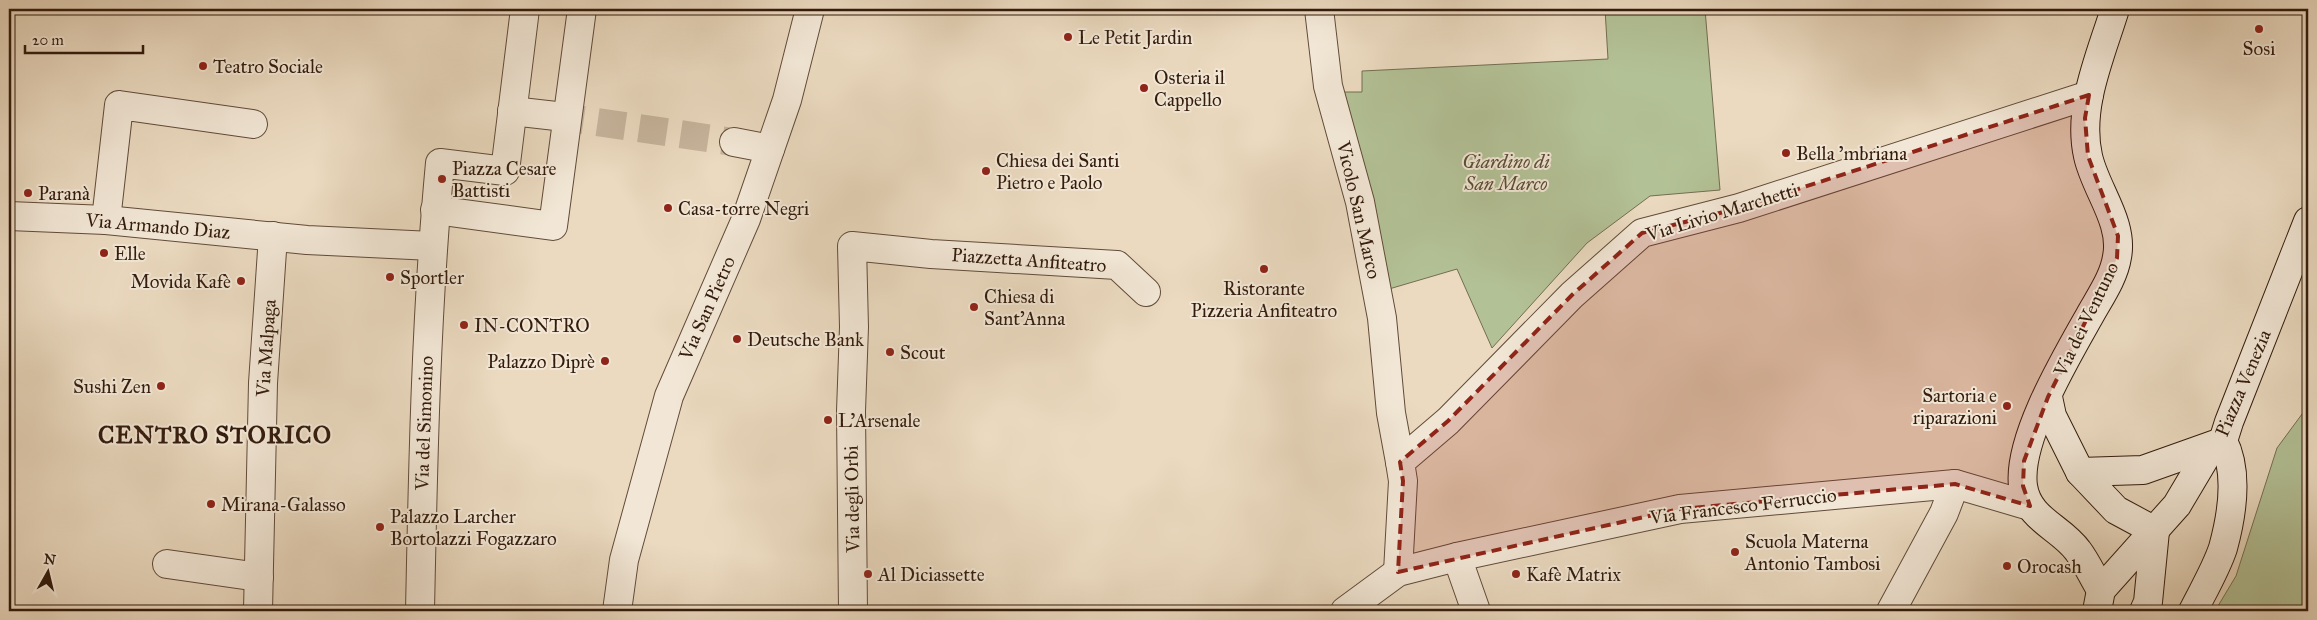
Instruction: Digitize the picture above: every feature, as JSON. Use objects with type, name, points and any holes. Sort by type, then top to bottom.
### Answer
[{"type":"street","points":[[431,255],[440,163],[505,172],[525,9]]},
{"type":"street","points":[[435,210],[553,226],[582,9]]},
{"type":"street","name":"Via San Pietro","points":[[617,611],[624,560],[669,396],[746,218],[787,100],[810,9]]},
{"type":"street","name":"Vicolo San Marco","points":[[1320,9],[1328,86],[1360,202],[1382,318],[1399,473],[1398,572]]},
{"type":"street","name":"Via dei Ventuno","points":[[2099,601],[2078,550],[2043,522],[2030,506],[2023,486],[2024,461],[2034,426],[2105,289],[2117,258],[2118,236],[2088,156],[2085,118],[2089,95],[2115,9]]},
{"type":"street","name":"Via Livio Marchetti","points":[[1399,473],[1572,295],[1642,233],[1739,208],[2089,95]]},
{"type":"street","points":[[106,220],[119,106],[253,124]]},
{"type":"street","points":[[512,111],[556,116]]},
{"type":"street","points":[[734,142],[770,149]]},
{"type":"street","name":"Via Armando Diaz","points":[[9,216],[106,220],[274,236],[431,255]]},
{"type":"street","name":"Piazza Venezia","points":[[2099,601],[2177,505],[2218,443],[2229,422],[2308,221]]},
{"type":"street","name":"Via Malpaga","points":[[258,611],[263,383],[274,236]]},
{"type":"street","name":"Piazzetta Anfiteatro","points":[[854,327],[852,246],[931,254],[1117,265],[1146,292]]},
{"type":"street","name":"Via del Simonino","points":[[420,611],[425,373],[431,255]]},
{"type":"street","name":"Via degli Orbi","points":[[853,611],[850,411],[854,327]]},
{"type":"street","name":"Via dei Ventuno","points":[[2048,397],[2052,416],[2080,472],[2116,510],[2155,531]]},
{"type":"street","points":[[2080,472],[2143,470],[2218,443],[2228,450],[2233,478],[2228,527],[2222,550],[2193,611]]},
{"type":"street","points":[[1891,611],[1944,513],[1955,484]]},
{"type":"street","name":"Via Francesco Ferruccio","points":[[1398,572],[1456,557],[1680,509],[1955,484],[2030,506]]},
{"type":"street","points":[[2144,611],[2148,602],[2155,531]]},
{"type":"street","points":[[1456,557],[1476,611]]},
{"type":"street","points":[[168,564],[259,577]]},
{"type":"street","points":[[1345,611],[1398,572]]},
{"type":"highlighted area","points":[[2089,95],[2085,118],[2088,156],[2118,236],[2117,258],[2048,397],[2024,461],[2023,486],[2030,506],[1955,484],[1680,509],[1398,572],[1403,481],[1400,462],[1448,421],[1572,295],[1642,233],[1739,208]]},
{"type":"green space","name":"Giardino di San Marco","points":[[1605,9],[1705,9],[1720,190],[1650,196],[1587,243],[1492,348],[1457,269],[1389,289],[1335,92],[1362,92],[1362,71],[1608,59]]},
{"type":"green space","points":[[2308,406],[2308,611],[2215,611],[2236,576],[2277,448]]},
{"type":"tunnel","points":[[556,116],[734,142]]},
{"type":"place","name":"Sosi","points":[[2259,29]]},
{"type":"place","name":"Le Petit Jardin","points":[[1068,37]]},
{"type":"place","name":"Teatro Sociale","points":[[203,66]]},
{"type":"place","name":"Osteria il Cappello","points":[[1144,88]]},
{"type":"place","name":"Bella 'mbriana","points":[[1786,153]]},
{"type":"place","name":"Chiesa dei Santi Pietro e Paolo","points":[[986,171]]},
{"type":"place","name":"Piazza Cesare Battisti","points":[[442,179]]},
{"type":"place","name":"Paranà","points":[[28,193]]},
{"type":"place","name":"Casa-torre Negri","points":[[668,208]]},
{"type":"place","name":"Elle","points":[[104,253]]},
{"type":"place","name":"Ristorante Pizzeria Anfiteatro","points":[[1264,269]]},
{"type":"place","name":"Sportler","points":[[390,277]]},
{"type":"place","name":"Movida Kafè","points":[[241,281]]},
{"type":"place","name":"Chiesa di Sant'Anna","points":[[974,307]]},
{"type":"place","name":"IN-CONTRO","points":[[464,325]]},
{"type":"place","name":"Deutsche Bank","points":[[737,339]]},
{"type":"place","name":"Scout","points":[[890,352]]},
{"type":"place","name":"Palazzo Diprè","points":[[605,361]]},
{"type":"place","name":"Sushi Zen","points":[[161,386]]},
{"type":"place","name":"Sartoria e riparazioni","points":[[2007,406]]},
{"type":"place","name":"L'Arsenale","points":[[828,420]]},
{"type":"place","name":"Mirana-Galasso","points":[[211,504]]},
{"type":"place","name":"Palazzo Larcher Bortolazzi Fogazzaro","points":[[380,527]]},
{"type":"place","name":"Scuola Materna Antonio Tambosi","points":[[1735,552]]},
{"type":"place","name":"Orocash","points":[[2007,566]]},
{"type":"place","name":"Al Diciassette","points":[[868,574]]},
{"type":"place","name":"Kafè Matrix","points":[[1516,574]]},
{"type":"district","name":"CENTRO STORICO","points":[[215,435]]}]
